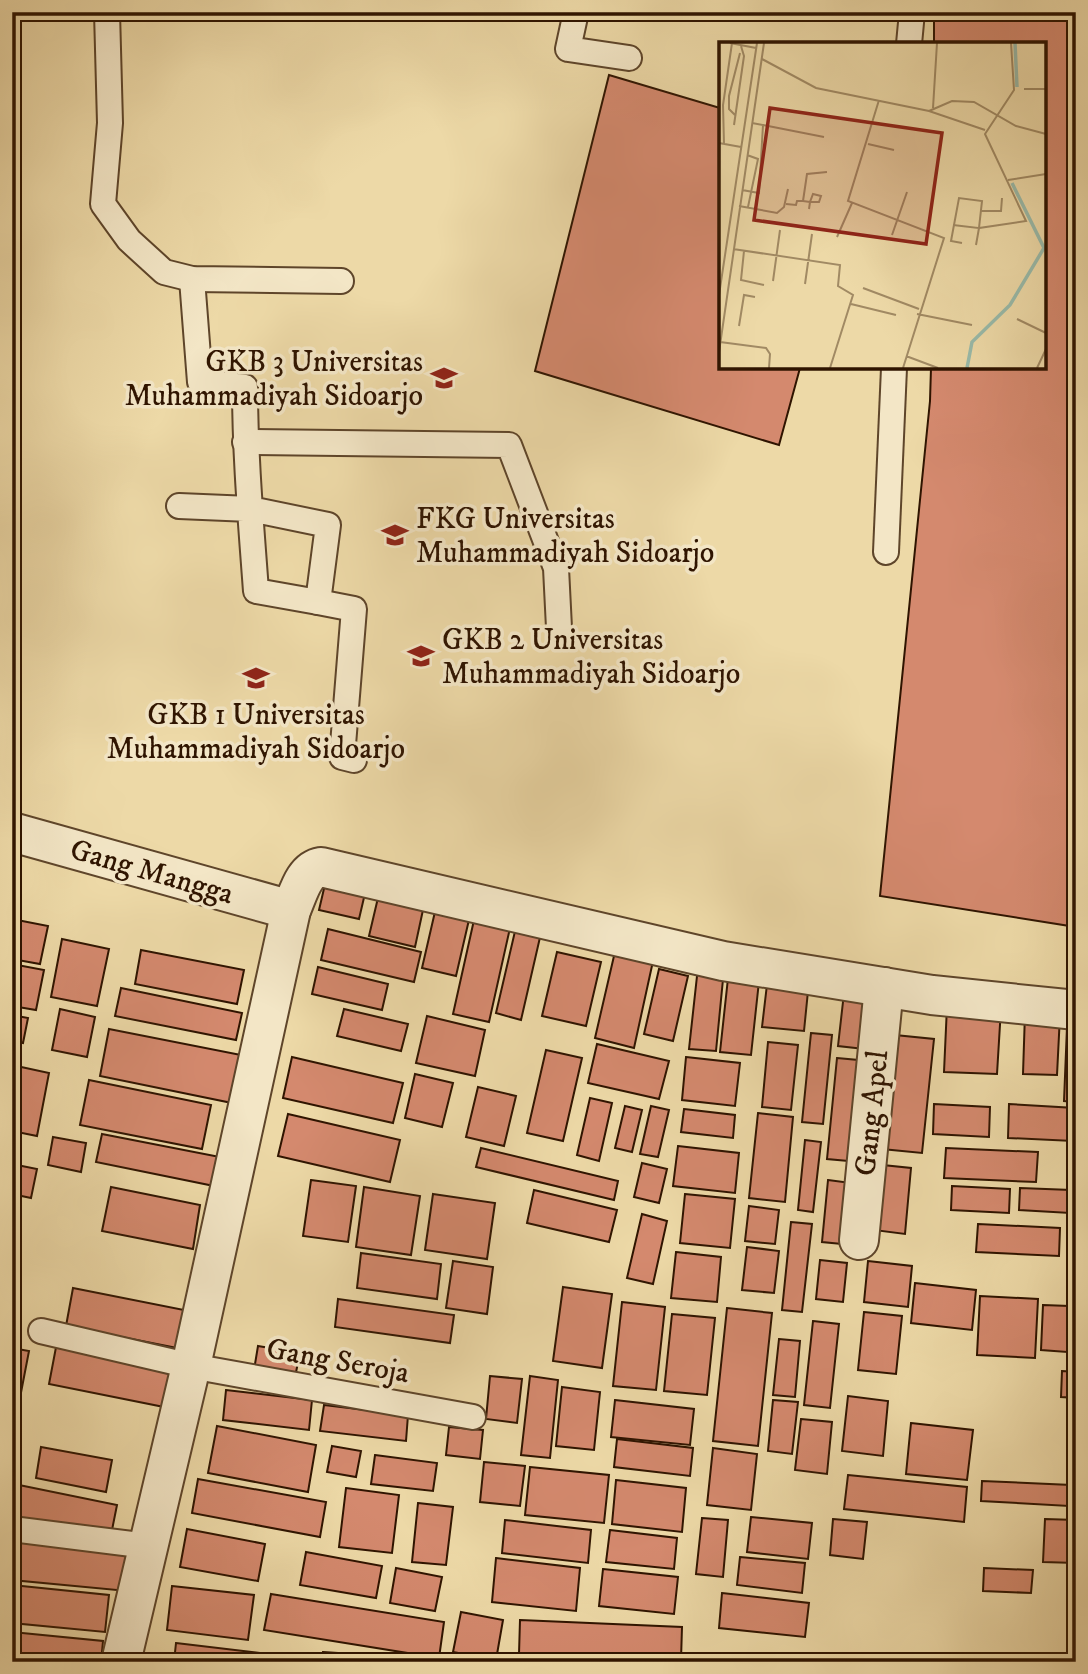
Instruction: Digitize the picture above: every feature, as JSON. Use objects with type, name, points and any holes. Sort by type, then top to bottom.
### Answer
[{"type":"street","name":"Gang Mangga","points":[[12,832],[291,910]]},
{"type":"street","points":[[121,1662],[191,1366],[291,910],[307,873],[313,868],[321,867],[723,961],[932,995],[1076,1010]]},
{"type":"street","name":"Gang Apel","points":[[859,1240],[884,987]]},
{"type":"lane","points":[[103,233],[110,123],[107,12]]},
{"type":"lane","points":[[576,12],[568,49],[629,58]]},
{"type":"lane","points":[[909,42],[912,12]]},
{"type":"lane","points":[[103,204],[129,240],[164,272],[192,279],[341,281]]},
{"type":"lane","points":[[192,279],[200,382],[245,387],[245,442],[256,591],[354,609],[342,757],[354,760]]},
{"type":"lane","points":[[886,552],[894,369]]},
{"type":"lane","points":[[245,442],[509,445],[556,568],[559,628]]},
{"type":"lane","points":[[179,506],[250,509],[328,525],[318,602]]},
{"type":"lane","name":"Gang Seroja","points":[[41,1331],[191,1366],[473,1417]]},
{"type":"lane","points":[[12,1529],[148,1546]]},
{"type":"building","points":[[934,12],[1076,12],[1076,927],[880,896],[930,401],[931,369],[1046,369],[1046,42],[934,42]]},
{"type":"building","points":[[609,75],[719,108],[719,369],[800,369],[779,445],[535,371]]},
{"type":"building","points":[[326,880],[366,889],[359,919],[319,910]]},
{"type":"building","points":[[381,885],[426,896],[415,947],[369,936]]},
{"type":"building","points":[[437,903],[471,911],[456,976],[422,968]]},
{"type":"building","points":[[12,919],[48,926],[40,964],[12,959]]},
{"type":"building","points":[[474,920],[510,928],[489,1022],[453,1014]]},
{"type":"building","points":[[516,927],[541,933],[521,1020],[496,1013]]},
{"type":"building","points":[[328,929],[421,952],[414,982],[321,960]]},
{"type":"building","points":[[62,939],[109,949],[97,1006],[51,997]]},
{"type":"building","points":[[617,943],[655,952],[634,1048],[595,1038]]},
{"type":"building","points":[[141,950],[244,970],[237,1004],[135,984]]},
{"type":"building","points":[[557,952],[601,962],[586,1026],[542,1016]]},
{"type":"building","points":[[12,964],[44,970],[36,1010],[12,1006]]},
{"type":"building","points":[[318,967],[388,984],[382,1010],[312,994]]},
{"type":"building","points":[[698,967],[724,969],[716,1051],[689,1049]]},
{"type":"building","points":[[659,969],[688,976],[673,1041],[644,1034]]},
{"type":"building","points":[[729,969],[760,972],[751,1055],[720,1052]]},
{"type":"building","points":[[768,976],[809,981],[804,1031],[762,1027]]},
{"type":"building","points":[[121,988],[242,1013],[236,1040],[115,1016]]},
{"type":"building","points":[[844,993],[879,997],[873,1050],[838,1046]]},
{"type":"building","points":[[947,1006],[1001,1008],[997,1074],[944,1072]]},
{"type":"building","points":[[60,1009],[95,1017],[87,1057],[52,1050]]},
{"type":"building","points":[[344,1009],[408,1024],[401,1051],[337,1036]]},
{"type":"building","points":[[1025,1013],[1060,1015],[1057,1075],[1023,1074]]},
{"type":"building","points":[[12,1015],[28,1018],[23,1043],[12,1041]]},
{"type":"building","points":[[427,1016],[485,1030],[475,1076],[416,1063]]},
{"type":"building","points":[[1067,1027],[1076,1027],[1076,1102],[1064,1101]]},
{"type":"building","points":[[109,1029],[241,1055],[232,1103],[100,1076]]},
{"type":"building","points":[[811,1033],[832,1035],[823,1124],[802,1122]]},
{"type":"building","points":[[885,1034],[934,1039],[922,1153],[872,1148]]},
{"type":"building","points":[[768,1042],[798,1045],[791,1110],[762,1107]]},
{"type":"building","points":[[597,1044],[669,1061],[659,1099],[588,1083]]},
{"type":"building","points":[[546,1050],[582,1058],[563,1141],[527,1133]]},
{"type":"building","points":[[292,1057],[403,1083],[393,1123],[283,1098]]},
{"type":"building","points":[[686,1057],[740,1063],[735,1106],[682,1100]]},
{"type":"building","points":[[837,1058],[869,1061],[859,1162],[827,1159]]},
{"type":"building","points":[[12,1065],[49,1073],[37,1136],[12,1131]]},
{"type":"building","points":[[415,1074],[453,1083],[442,1127],[405,1118]]},
{"type":"building","points":[[89,1080],[211,1105],[202,1149],[80,1125]]},
{"type":"building","points":[[478,1087],[516,1096],[504,1146],[466,1137]]},
{"type":"building","points":[[590,1098],[612,1103],[599,1161],[577,1155]]},
{"type":"building","points":[[934,1104],[990,1107],[989,1137],[933,1134]]},
{"type":"building","points":[[1009,1104],[1075,1108],[1073,1141],[1008,1138]]},
{"type":"building","points":[[625,1106],[642,1110],[632,1152],[615,1148]]},
{"type":"building","points":[[651,1106],[669,1110],[658,1157],[640,1154]]},
{"type":"building","points":[[684,1109],[735,1115],[733,1138],[681,1132]]},
{"type":"building","points":[[758,1113],[793,1117],[785,1202],[749,1198]]},
{"type":"building","points":[[288,1114],[400,1140],[390,1182],[278,1156]]},
{"type":"building","points":[[102,1134],[225,1158],[219,1187],[96,1162]]},
{"type":"building","points":[[53,1137],[86,1143],[81,1172],[48,1165]]},
{"type":"building","points":[[805,1140],[821,1142],[813,1212],[798,1210]]},
{"type":"building","points":[[678,1146],[739,1153],[735,1193],[673,1186]]},
{"type":"building","points":[[481,1148],[618,1181],[614,1200],[476,1167]]},
{"type":"building","points":[[946,1148],[1038,1152],[1036,1182],[944,1178]]},
{"type":"building","points":[[642,1163],[667,1169],[659,1203],[634,1197]]},
{"type":"building","points":[[12,1164],[37,1169],[31,1198],[12,1194]]},
{"type":"building","points":[[873,1164],[911,1168],[905,1234],[866,1229]]},
{"type":"building","points":[[311,1180],[356,1186],[348,1242],[303,1236]]},
{"type":"building","points":[[828,1180],[859,1184],[852,1245],[822,1242]]},
{"type":"building","points":[[952,1186],[1010,1189],[1009,1213],[951,1210]]},
{"type":"building","points":[[111,1187],[200,1205],[193,1249],[102,1231]]},
{"type":"building","points":[[364,1187],[420,1196],[411,1255],[356,1247]]},
{"type":"building","points":[[1020,1188],[1071,1190],[1070,1213],[1019,1210]]},
{"type":"building","points":[[534,1190],[617,1210],[609,1242],[527,1223]]},
{"type":"building","points":[[433,1194],[495,1203],[487,1259],[425,1250]]},
{"type":"building","points":[[685,1194],[735,1199],[730,1248],[680,1243]]},
{"type":"building","points":[[749,1206],[779,1210],[775,1244],[745,1241]]},
{"type":"building","points":[[642,1214],[667,1221],[653,1284],[627,1278]]},
{"type":"building","points":[[791,1222],[812,1224],[802,1312],[782,1310]]},
{"type":"building","points":[[978,1224],[1060,1228],[1059,1256],[976,1252]]},
{"type":"building","points":[[747,1247],[779,1251],[774,1293],[742,1290]]},
{"type":"building","points":[[676,1252],[721,1257],[717,1302],[671,1298]]},
{"type":"building","points":[[361,1253],[441,1264],[437,1299],[357,1288]]},
{"type":"building","points":[[820,1260],[847,1263],[843,1302],[816,1299]]},
{"type":"building","points":[[453,1261],[493,1267],[487,1314],[446,1308]]},
{"type":"building","points":[[868,1261],[912,1266],[908,1307],[864,1302]]},
{"type":"building","points":[[915,1283],[976,1290],[972,1330],[911,1323]]},
{"type":"building","points":[[563,1287],[612,1294],[602,1368],[553,1361]]},
{"type":"building","points":[[73,1288],[189,1311],[182,1349],[66,1326]]},
{"type":"building","points":[[980,1296],[1038,1299],[1035,1358],[977,1355]]},
{"type":"building","points":[[338,1299],[454,1315],[450,1343],[335,1327]]},
{"type":"building","points":[[622,1302],[665,1307],[656,1390],[613,1386]]},
{"type":"building","points":[[1043,1305],[1069,1306],[1067,1352],[1041,1350]]},
{"type":"building","points":[[727,1308],[772,1313],[758,1446],[713,1441]]},
{"type":"building","points":[[864,1312],[902,1316],[896,1374],[858,1370]]},
{"type":"building","points":[[672,1314],[715,1318],[707,1395],[664,1391]]},
{"type":"building","points":[[813,1321],[839,1324],[830,1408],[804,1405]]},
{"type":"building","points":[[779,1339],[800,1341],[795,1397],[773,1395]]},
{"type":"building","points":[[57,1342],[177,1366],[169,1408],[49,1384]]},
{"type":"building","points":[[258,1346],[300,1353],[295,1377],[254,1370]]},
{"type":"building","points":[[12,1348],[29,1351],[19,1403],[12,1401]]},
{"type":"building","points":[[1062,1371],[1076,1372],[1076,1398],[1061,1397]]},
{"type":"building","points":[[490,1376],[522,1379],[517,1423],[486,1419]]},
{"type":"building","points":[[530,1376],[558,1380],[550,1458],[521,1455]]},
{"type":"building","points":[[562,1387],[600,1392],[594,1450],[556,1446]]},
{"type":"building","points":[[226,1390],[312,1400],[309,1430],[223,1420]]},
{"type":"building","points":[[848,1396],[888,1401],[883,1456],[842,1451]]},
{"type":"building","points":[[615,1400],[694,1409],[690,1445],[611,1437]]},
{"type":"building","points":[[773,1400],[798,1402],[792,1454],[768,1451]]},
{"type":"building","points":[[324,1405],[408,1415],[406,1441],[320,1431]]},
{"type":"building","points":[[12,1408],[19,1410],[12,1442]]},
{"type":"building","points":[[801,1419],[832,1422],[827,1474],[795,1470]]},
{"type":"building","points":[[911,1423],[973,1430],[967,1480],[906,1474]]},
{"type":"building","points":[[217,1426],[316,1445],[308,1492],[208,1473]]},
{"type":"building","points":[[449,1427],[483,1430],[480,1459],[446,1455]]},
{"type":"building","points":[[617,1439],[693,1448],[690,1476],[614,1467]]},
{"type":"building","points":[[332,1446],[361,1451],[356,1477],[327,1472]]},
{"type":"building","points":[[41,1447],[112,1460],[106,1492],[36,1478]]},
{"type":"building","points":[[713,1448],[757,1454],[751,1510],[707,1505]]},
{"type":"building","points":[[375,1455],[437,1463],[433,1491],[371,1484]]},
{"type":"building","points":[[484,1462],[525,1466],[520,1506],[480,1502]]},
{"type":"building","points":[[530,1467],[609,1475],[604,1523],[525,1515]]},
{"type":"building","points":[[848,1475],[967,1487],[964,1522],[844,1509]]},
{"type":"building","points":[[198,1479],[326,1502],[320,1537],[192,1513]]},
{"type":"building","points":[[616,1480],[686,1488],[682,1532],[612,1524]]},
{"type":"building","points":[[982,1481],[1071,1485],[1069,1506],[981,1501]]},
{"type":"building","points":[[19,1485],[117,1505],[111,1535],[13,1516]]},
{"type":"building","points":[[346,1488],[399,1495],[392,1553],[339,1547]]},
{"type":"building","points":[[418,1503],[453,1507],[446,1565],[412,1562]]},
{"type":"building","points":[[751,1517],[812,1523],[808,1559],[747,1552]]},
{"type":"building","points":[[702,1518],[728,1520],[723,1577],[696,1574]]},
{"type":"building","points":[[833,1519],[867,1522],[863,1559],[830,1555]]},
{"type":"building","points":[[1045,1519],[1076,1520],[1076,1563],[1043,1562]]},
{"type":"building","points":[[505,1520],[591,1530],[588,1563],[502,1553]]},
{"type":"building","points":[[187,1529],[265,1544],[258,1581],[180,1567]]},
{"type":"building","points":[[610,1530],[677,1538],[674,1569],[606,1562]]},
{"type":"building","points":[[12,1536],[132,1547],[127,1591],[12,1580]]},
{"type":"building","points":[[306,1552],[382,1566],[376,1598],[300,1585]]},
{"type":"building","points":[[740,1557],[805,1563],[802,1593],[737,1585]]},
{"type":"building","points":[[496,1558],[580,1568],[576,1611],[492,1602]]},
{"type":"building","points":[[396,1568],[442,1577],[435,1611],[390,1603]]},
{"type":"building","points":[[984,1568],[1033,1570],[1031,1593],[983,1591]]},
{"type":"building","points":[[603,1569],[678,1577],[674,1614],[599,1606]]},
{"type":"building","points":[[12,1585],[109,1595],[105,1632],[12,1623]]},
{"type":"building","points":[[172,1586],[254,1595],[248,1640],[167,1630]]},
{"type":"building","points":[[722,1593],[809,1603],[805,1637],[719,1628]]},
{"type":"building","points":[[271,1594],[444,1622],[439,1658],[264,1630]]},
{"type":"building","points":[[461,1612],[503,1620],[496,1660],[453,1652]]},
{"type":"building","points":[[520,1620],[682,1627],[681,1660],[519,1654]]},
{"type":"building","points":[[12,1632],[103,1641],[101,1662],[12,1662]]},
{"type":"building","points":[[176,1643],[293,1657],[292,1662],[174,1662]]},
{"type":"building","points":[[323,1652],[428,1659],[428,1662],[322,1662]]},
{"type":"building","points":[[701,1655],[728,1658],[728,1662],[701,1662]]},
{"type":"building","points":[[581,1658],[656,1662],[580,1662]]},
{"type":"place","name":"GKB 3 Universitas Muhammadiyah Sidoarjo","points":[[444,378]]},
{"type":"place","name":"FKG Universitas Muhammadiyah Sidoarjo","points":[[395,535]]},
{"type":"place","name":"GKB 2 Universitas Muhammadiyah Sidoarjo","points":[[421,656]]},
{"type":"place","name":"GKB 1 Universitas Muhammadiyah Sidoarjo","points":[[256,678]]}]
